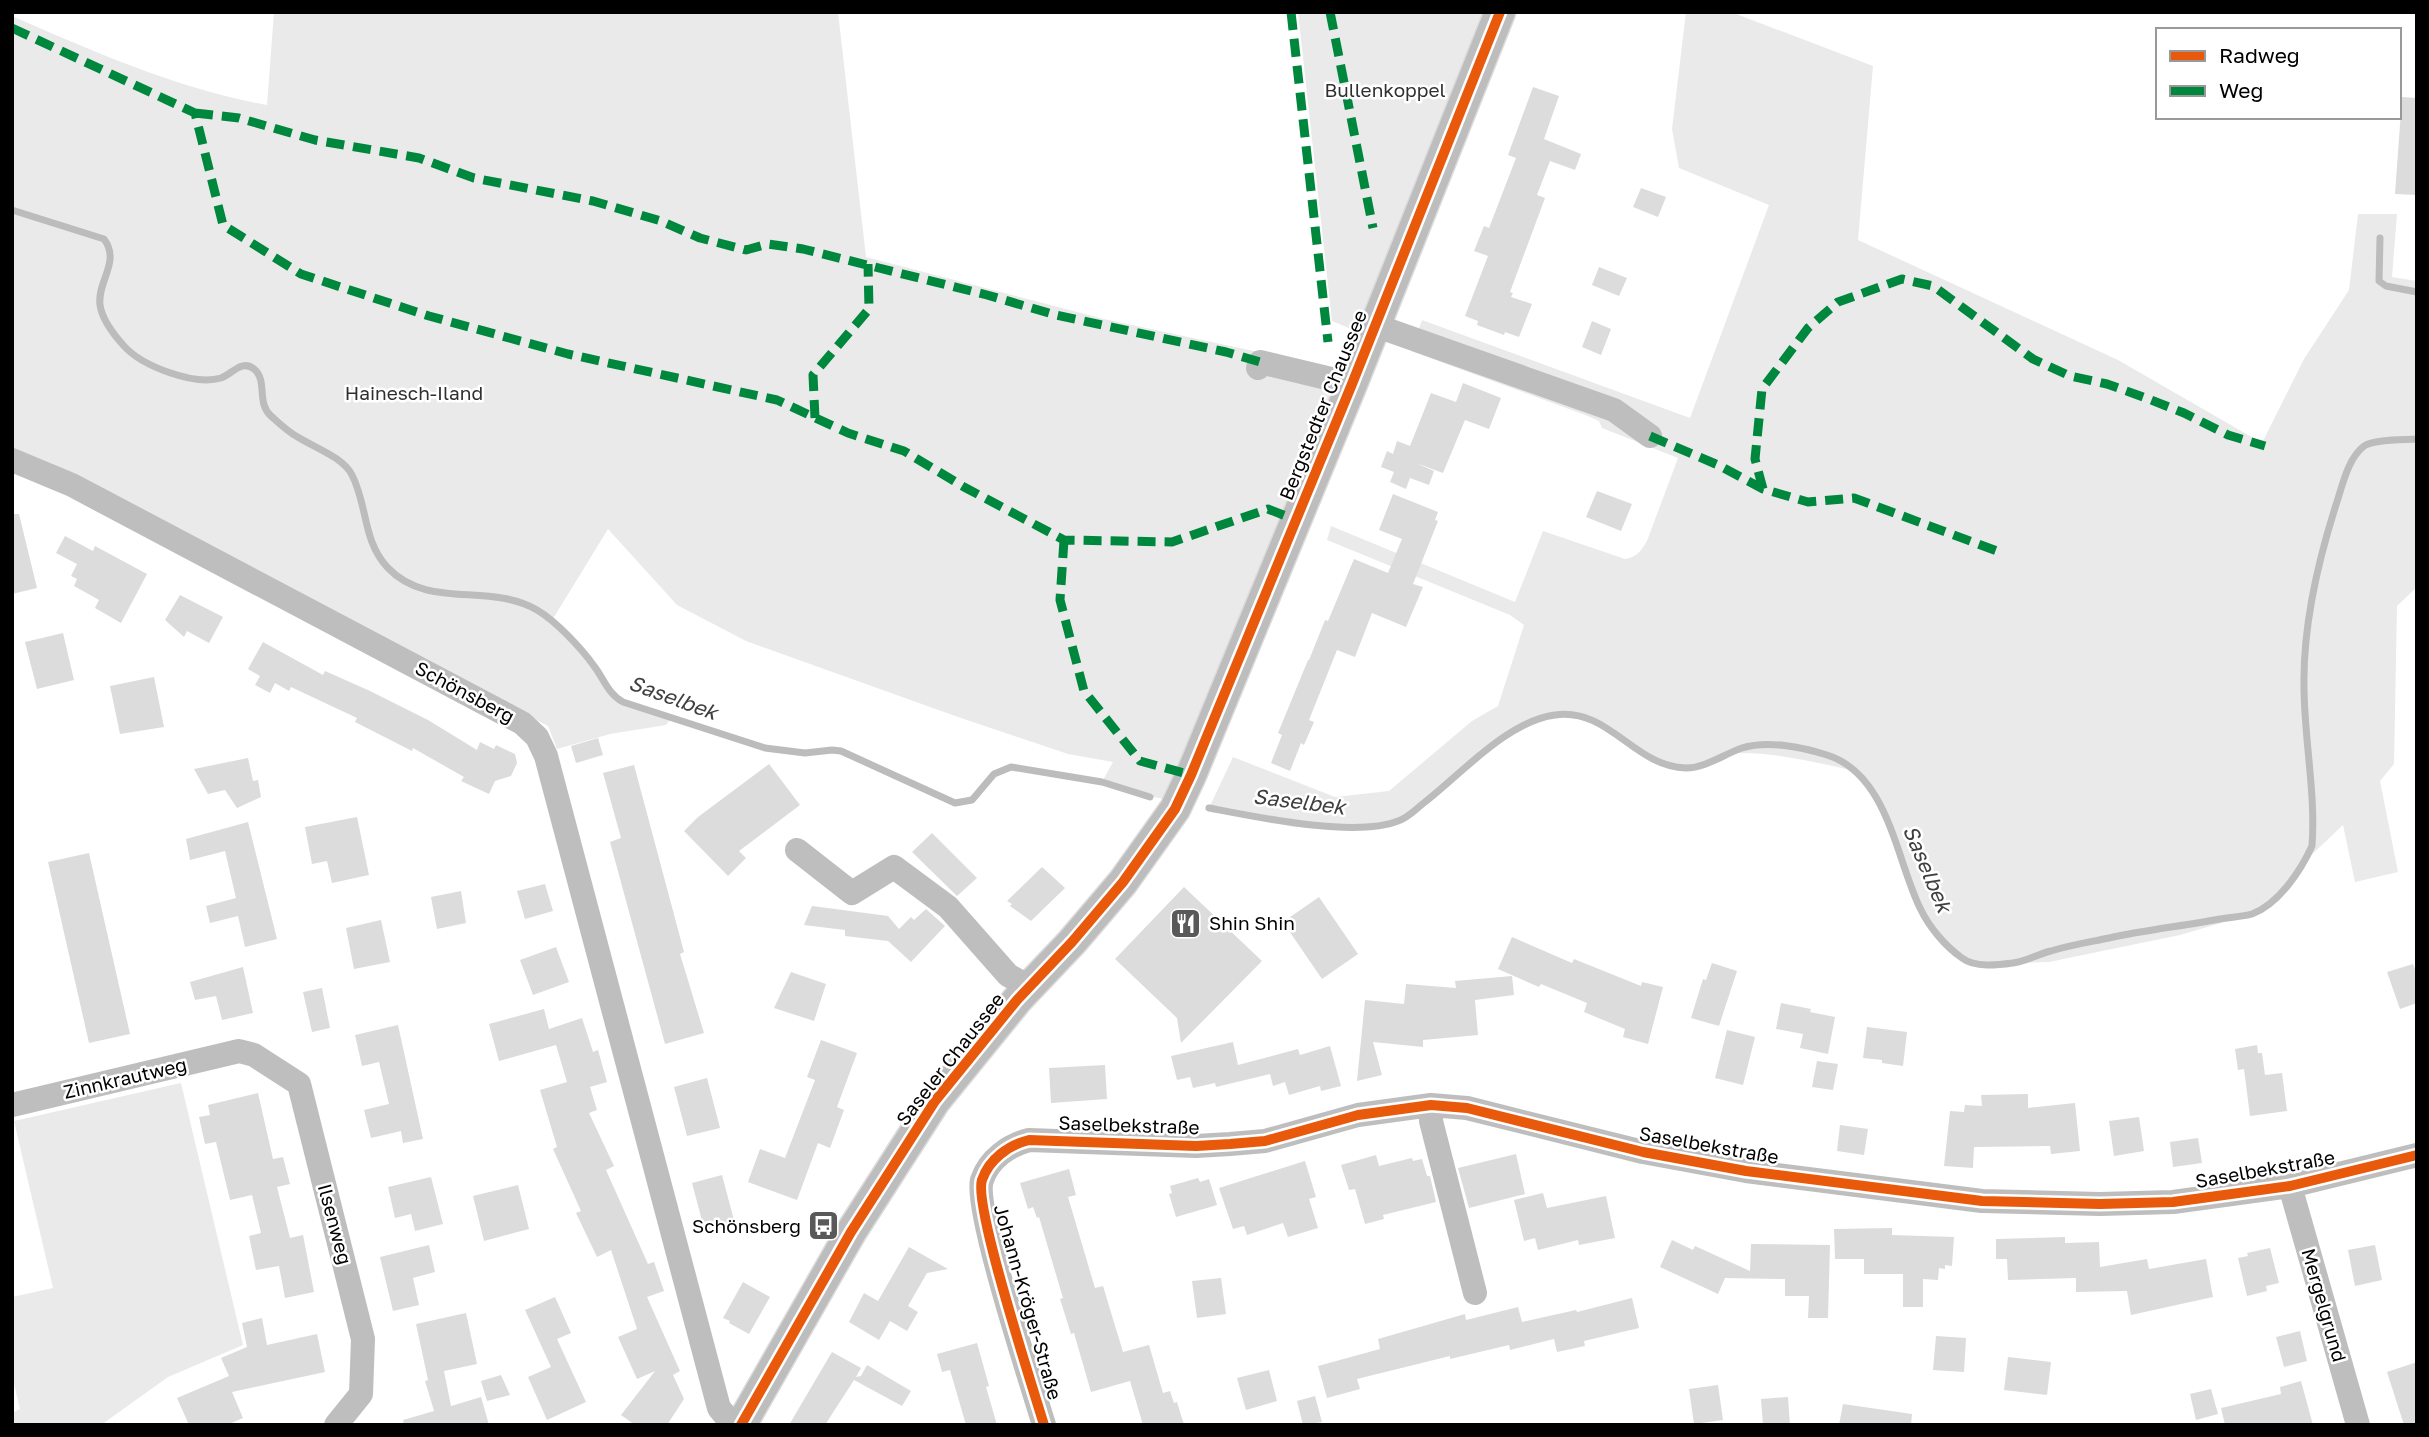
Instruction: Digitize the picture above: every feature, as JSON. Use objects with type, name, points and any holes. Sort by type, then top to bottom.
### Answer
[{"type":"main road","name":"Bergstedter Chaussee","points":[[1175,809],[1352,384],[1500,12]]},
{"type":"main road","name":"Saseler Chaussee","points":[[741,1425],[851,1232],[909,1139],[953,1077],[1029,987],[1124,882],[1175,809]]},
{"type":"street","points":[[1374,325],[1614,410],[1650,436]]},
{"type":"street","points":[[1258,368],[1260,362],[1285,360],[1352,384]]},
{"type":"street","name":"Schönsberg","points":[[12,460],[72,485],[439,677],[523,723],[537,737],[550,770],[719,1408],[733,1425]]},
{"type":"street","points":[[797,850],[852,893],[894,867],[948,907],[1008,975],[1029,987]]},
{"type":"street","name":"Zinnkrautweg","points":[[12,1105],[239,1051]]},
{"type":"street","name":"Ilsenweg","points":[[239,1051],[254,1055],[299,1084],[363,1339],[361,1394],[336,1425]]},
{"type":"street","points":[[1431,1105],[1432,1121],[1475,1293]]},
{"type":"street","name":"Saselbekstraße","points":[[1001,1153],[1014,1144],[1029,1140],[1196,1146],[1265,1141],[1359,1115],[1431,1105],[1466,1108],[1643,1152],[1746,1171],[1982,1200],[2100,1204],[2173,1202],[2290,1186],[2417,1155]]},
{"type":"street","name":"Johann-Kröger-Straße","points":[[1001,1153],[982,1179],[982,1205],[1044,1425]]},
{"type":"street","name":"Mergelgrund","points":[[2290,1186],[2358,1425]]},
{"type":"green space","name":"Hainesch-Iland","points":[[274,12],[838,12],[866,257],[1104,319],[1355,375],[1165,799],[1136,794],[1102,782],[1113,762],[1068,754],[746,641],[677,605],[608,529],[551,622],[584,653],[615,698],[672,717],[666,725],[610,734],[557,749],[548,726],[12,451],[12,16],[106,56],[169,79],[267,105]]},
{"type":"green space","name":"Bullenkoppel","points":[[1298,12],[1499,12],[1370,337],[1332,321]]},
{"type":"green space","points":[[1686,12],[1731,12],[1873,66],[1858,240],[2118,360],[2262,443],[2304,359],[2349,290],[2358,214],[2397,214],[2392,277],[2417,281],[2417,587],[2397,606],[2394,764],[2380,781],[2398,872],[2355,882],[2343,825],[2304,862],[2270,903],[2255,913],[2180,935],[2049,962],[1976,964],[1962,958],[1931,925],[1920,907],[1880,804],[1862,780],[1851,770],[1808,761],[1764,754],[1735,753],[1696,765],[1671,765],[1649,757],[1597,722],[1568,713],[1550,715],[1515,729],[1483,752],[1412,813],[1398,821],[1379,826],[1331,827],[1209,808],[1233,757],[1335,797],[1389,791],[1472,721],[1498,706],[1524,625],[1510,615],[1327,540],[1331,526],[1515,602],[1543,531],[1625,559],[1638,553],[1647,541],[1678,458],[1602,428],[1599,421],[1588,416],[1411,351],[1422,320],[1690,418],[1769,205],[1679,168],[1672,129]]},
{"type":"green space","points":[[181,1083],[243,1345],[168,1377],[101,1425],[12,1425],[12,1413],[20,1409],[12,1376],[12,1297],[53,1288],[14,1121]]},
{"type":"building","points":[[1533,87],[1559,96],[1544,139],[1581,154],[1575,170],[1550,161],[1537,195],[1545,198],[1510,292],[1513,293],[1511,297],[1532,304],[1519,337],[1505,332],[1504,335],[1477,325],[1478,321],[1465,316],[1488,256],[1474,251],[1484,226],[1489,228],[1516,158],[1508,155]]},
{"type":"building","points":[[2402,97],[2417,98],[2417,195],[2395,194]]},
{"type":"building","points":[[1641,188],[1666,197],[1658,217],[1633,207]]},
{"type":"building","points":[[1599,267],[1627,278],[1619,296],[1592,285]]},
{"type":"building","points":[[1592,321],[1611,329],[1601,355],[1582,347]]},
{"type":"building","points":[[1463,383],[1501,398],[1489,429],[1465,420],[1443,473],[1416,463],[1434,471],[1429,485],[1410,478],[1406,489],[1390,482],[1394,472],[1381,467],[1387,451],[1393,454],[1397,441],[1410,446],[1431,393],[1456,402]]},
{"type":"building","points":[[1597,491],[1632,504],[1621,531],[1586,517]]},
{"type":"building","points":[[1393,494],[1438,512],[1435,520],[1438,521],[1413,584],[1423,587],[1406,627],[1372,613],[1355,657],[1337,650],[1309,720],[1314,722],[1304,745],[1301,743],[1290,771],[1271,763],[1282,735],[1278,733],[1325,620],[1328,621],[1354,559],[1388,573],[1402,539],[1379,530]]},
{"type":"building","points":[[12,514],[19,514],[37,588],[12,594]]},
{"type":"building","points":[[65,536],[93,551],[95,546],[147,574],[121,623],[95,608],[99,600],[74,586],[77,579],[71,576],[77,564],[56,553]]},
{"type":"building","points":[[180,595],[223,617],[209,643],[187,631],[184,637],[165,620]]},
{"type":"building","points":[[63,633],[74,680],[37,689],[25,642]]},
{"type":"building","points":[[263,642],[323,675],[325,671],[428,720],[477,750],[480,742],[494,749],[496,745],[515,754],[517,763],[511,776],[495,781],[489,794],[461,781],[464,777],[413,748],[412,751],[355,722],[357,718],[291,687],[289,691],[275,683],[270,693],[255,685],[260,676],[248,669]]},
{"type":"building","points":[[154,677],[164,727],[120,734],[110,686]]},
{"type":"building","points":[[598,738],[603,755],[576,763],[571,746]]},
{"type":"building","points":[[248,758],[253,781],[258,780],[261,797],[237,808],[225,790],[208,794],[194,769]]},
{"type":"building","points":[[769,764],[800,805],[739,851],[746,858],[728,876],[684,831],[698,817]]},
{"type":"building","points":[[634,765],[684,952],[680,954],[704,1033],[665,1044],[610,842],[621,838],[603,773]]},
{"type":"building","points":[[357,817],[369,875],[332,883],[327,861],[312,864],[305,827]]},
{"type":"building","points":[[248,822],[277,939],[245,947],[238,916],[210,923],[206,906],[236,898],[225,851],[190,860],[186,839]]},
{"type":"building","points":[[932,833],[977,878],[957,896],[912,852]]},
{"type":"building","points":[[89,853],[130,1034],[89,1043],[48,862]]},
{"type":"building","points":[[1042,867],[1065,888],[1031,921],[1007,901]]},
{"type":"building","points":[[545,884],[553,911],[525,919],[517,891]]},
{"type":"building","name":"Shin Shin","points":[[1184,887],[1262,961],[1181,1043],[1177,1018],[1115,959]]},
{"type":"building","points":[[461,891],[466,923],[437,929],[431,897]]},
{"type":"building","points":[[1319,897],[1358,954],[1322,979],[1283,922]]},
{"type":"building","points":[[812,906],[888,916],[899,929],[911,917],[914,920],[926,909],[945,926],[911,962],[888,941],[845,936],[845,930],[804,925]]},
{"type":"building","points":[[381,920],[390,962],[354,969],[346,928]]},
{"type":"building","points":[[1512,937],[1572,963],[1574,959],[1641,986],[1642,982],[1663,987],[1648,1044],[1623,1037],[1625,1029],[1584,1012],[1587,1003],[1541,984],[1539,987],[1498,969]]},
{"type":"building","points":[[556,947],[569,982],[533,995],[520,960]]},
{"type":"building","points":[[1712,963],[1737,971],[1719,1026],[1691,1018],[1703,979],[1706,980]]},
{"type":"building","points":[[2413,964],[2417,975],[2417,1003],[2400,1009],[2387,972]]},
{"type":"building","points":[[243,967],[253,1013],[222,1020],[216,996],[195,1000],[190,982]]},
{"type":"building","points":[[791,972],[826,984],[814,1021],[774,1008]]},
{"type":"building","points":[[1512,976],[1514,995],[1475,1000],[1478,1035],[1423,1040],[1423,1047],[1373,1042],[1382,1075],[1357,1081],[1365,1000],[1404,1004],[1406,984],[1456,988],[1455,981]]},
{"type":"building","points":[[322,988],[330,1028],[312,1032],[303,992]]},
{"type":"building","points":[[1781,1003],[1835,1017],[1828,1054],[1800,1048],[1803,1034],[1776,1029]]},
{"type":"building","points":[[544,1009],[549,1029],[582,1018],[593,1052],[598,1050],[607,1082],[590,1087],[597,1110],[589,1113],[614,1166],[606,1170],[648,1264],[654,1262],[664,1291],[647,1297],[680,1371],[673,1375],[684,1399],[667,1425],[635,1425],[621,1415],[655,1371],[637,1379],[618,1337],[637,1329],[611,1250],[597,1257],[576,1213],[581,1211],[553,1149],[557,1147],[540,1090],[567,1082],[556,1045],[499,1061],[489,1024]]},
{"type":"building","points":[[398,1025],[423,1139],[403,1143],[401,1131],[371,1138],[364,1110],[389,1104],[379,1062],[362,1066],[355,1035]]},
{"type":"building","points":[[1867,1027],[1907,1032],[1903,1066],[1863,1058]]},
{"type":"building","points":[[1727,1030],[1755,1037],[1743,1085],[1715,1078]]},
{"type":"building","points":[[821,1040],[857,1053],[837,1107],[844,1110],[830,1148],[818,1143],[797,1200],[748,1182],[760,1149],[785,1158],[815,1080],[807,1077]]},
{"type":"building","points":[[1233,1042],[1238,1065],[1298,1049],[1300,1055],[1330,1046],[1341,1086],[1321,1091],[1320,1086],[1289,1095],[1285,1082],[1273,1086],[1270,1074],[1216,1087],[1215,1083],[1193,1088],[1190,1077],[1177,1080],[1171,1056]]},
{"type":"building","points":[[2257,1045],[2258,1053],[2262,1053],[2265,1075],[2282,1073],[2287,1111],[2250,1116],[2244,1069],[2238,1070],[2235,1049]]},
{"type":"building","points":[[1817,1061],[1838,1064],[1833,1090],[1812,1087]]},
{"type":"building","points":[[1105,1065],[1107,1099],[1051,1103],[1049,1068]]},
{"type":"building","points":[[707,1078],[720,1128],[687,1136],[674,1087]]},
{"type":"building","points":[[258,1093],[273,1159],[283,1157],[290,1184],[277,1187],[290,1238],[303,1235],[314,1292],[285,1298],[279,1266],[256,1270],[249,1236],[261,1233],[252,1195],[230,1200],[216,1142],[205,1144],[199,1117],[210,1115],[208,1105]]},
{"type":"building","points":[[2028,1094],[2028,1108],[2075,1103],[2080,1151],[2051,1154],[2050,1146],[1974,1147],[1973,1168],[1944,1166],[1950,1111],[1964,1112],[1965,1105],[1982,1106],[1981,1095]]},
{"type":"building","points":[[2139,1117],[2144,1151],[2114,1156],[2109,1121]]},
{"type":"building","points":[[1840,1125],[1868,1129],[1864,1155],[1837,1151]]},
{"type":"building","points":[[2198,1138],[2202,1163],[2173,1167],[2170,1142]]},
{"type":"building","points":[[1516,1154],[1525,1194],[1469,1208],[1458,1168]]},
{"type":"building","points":[[1376,1155],[1379,1166],[1412,1158],[1413,1161],[1422,1159],[1427,1176],[1430,1176],[1436,1202],[1383,1215],[1384,1219],[1365,1224],[1355,1189],[1349,1190],[1341,1165]]},
{"type":"building","points":[[1305,1161],[1316,1197],[1309,1199],[1318,1228],[1288,1237],[1283,1223],[1247,1235],[1244,1226],[1233,1229],[1219,1188]]},
{"type":"building","points":[[1069,1169],[1076,1195],[1068,1197],[1095,1288],[1103,1286],[1123,1352],[1149,1345],[1163,1393],[1170,1391],[1174,1403],[1177,1402],[1184,1425],[1143,1425],[1130,1381],[1091,1392],[1074,1333],[1071,1334],[1060,1299],[1063,1298],[1039,1217],[1037,1218],[1033,1207],[1028,1209],[1020,1183]]},
{"type":"building","points":[[722,1175],[735,1224],[705,1232],[692,1183]]},
{"type":"building","points":[[431,1177],[443,1224],[415,1231],[411,1214],[395,1218],[388,1187]]},
{"type":"building","points":[[1198,1178],[1200,1182],[1209,1179],[1217,1205],[1176,1217],[1169,1194],[1172,1193],[1170,1186]]},
{"type":"building","points":[[518,1185],[529,1229],[484,1241],[473,1196]]},
{"type":"building","points":[[1543,1193],[1547,1208],[1606,1196],[1615,1238],[1579,1245],[1578,1240],[1538,1250],[1535,1238],[1524,1241],[1514,1200]]},
{"type":"building","points":[[1892,1228],[1892,1235],[1954,1237],[1952,1266],[1939,1268],[1938,1280],[1923,1279],[1923,1307],[1903,1307],[1903,1274],[1864,1274],[1864,1259],[1835,1259],[1834,1229]]},
{"type":"building","points":[[2065,1237],[2065,1243],[2099,1242],[2100,1267],[2147,1259],[2149,1269],[2206,1259],[2213,1297],[2131,1315],[2127,1291],[2076,1292],[2076,1278],[2008,1280],[2007,1259],[1996,1259],[1996,1239]]},
{"type":"building","points":[[1672,1240],[1693,1250],[1695,1246],[1750,1271],[1751,1244],[1830,1245],[1828,1318],[1808,1318],[1809,1296],[1785,1296],[1785,1279],[1725,1278],[1718,1294],[1660,1267]]},
{"type":"building","points":[[429,1245],[435,1272],[413,1278],[419,1305],[393,1311],[380,1257]]},
{"type":"building","points":[[2375,1245],[2382,1280],[2355,1286],[2348,1250]]},
{"type":"building","points":[[909,1247],[948,1269],[927,1273],[908,1306],[918,1312],[907,1331],[890,1321],[879,1340],[849,1322],[864,1293],[878,1301]]},
{"type":"building","points":[[2270,1248],[2279,1283],[2266,1286],[2267,1291],[2247,1296],[2238,1258]]},
{"type":"building","points":[[1221,1278],[1226,1314],[1197,1318],[1192,1281]]},
{"type":"building","points":[[743,1282],[770,1297],[749,1334],[723,1318]]},
{"type":"building","points":[[555,1297],[571,1333],[557,1339],[586,1402],[547,1420],[528,1377],[551,1367],[525,1310]]},
{"type":"building","points":[[1632,1298],[1639,1328],[1584,1341],[1585,1346],[1557,1352],[1554,1339],[1510,1350],[1509,1345],[1450,1359],[1450,1356],[1357,1379],[1360,1389],[1327,1398],[1318,1366],[1380,1349],[1378,1339],[1465,1314],[1466,1320],[1518,1307],[1522,1322]]},
{"type":"building","points":[[466,1313],[477,1364],[444,1371],[451,1406],[481,1397],[489,1425],[404,1425],[403,1420],[434,1411],[425,1381],[428,1380],[416,1324]]},
{"type":"building","points":[[262,1318],[267,1345],[317,1334],[325,1372],[232,1392],[243,1418],[227,1425],[189,1425],[177,1398],[229,1376],[221,1358],[247,1347],[242,1323]]},
{"type":"building","points":[[2300,1331],[2307,1361],[2284,1367],[2276,1337]]},
{"type":"building","points":[[1936,1336],[1966,1338],[1964,1372],[1933,1370]]},
{"type":"building","points":[[977,1343],[997,1425],[966,1425],[950,1370],[942,1372],[937,1354]]},
{"type":"building","points":[[832,1352],[861,1368],[856,1377],[861,1376],[867,1365],[911,1391],[902,1406],[854,1380],[825,1425],[789,1425]]},
{"type":"building","points":[[2008,1357],[2051,1362],[2047,1395],[2004,1390]]},
{"type":"building","points":[[2417,1362],[2417,1425],[2404,1425],[2387,1372]]},
{"type":"building","points":[[1269,1370],[1277,1401],[1246,1410],[1237,1378]]},
{"type":"building","points":[[501,1375],[510,1395],[487,1401],[481,1381]]},
{"type":"building","points":[[2301,1381],[2313,1425],[2225,1425],[2221,1408],[2281,1394],[2280,1387]]},
{"type":"building","points":[[1718,1385],[1723,1420],[1694,1424],[1689,1389]]},
{"type":"building","points":[[2211,1389],[2218,1414],[2196,1420],[2190,1394]]},
{"type":"building","points":[[1315,1396],[1322,1422],[1303,1425],[1297,1401]]},
{"type":"building","points":[[1788,1397],[1790,1425],[1763,1425],[1761,1399]]},
{"type":"building","points":[[1843,1404],[1912,1414],[1911,1425],[1839,1425]]},
{"type":"waterway","name":"Saselbek","points":[[12,210],[104,239],[110,256],[100,296],[101,310],[120,342],[143,361],[183,377],[210,380],[221,378],[241,366],[254,369],[260,379],[264,405],[271,416],[293,434],[335,458],[348,469],[357,487],[374,546],[388,568],[404,581],[440,592],[518,602],[537,610],[576,644],[610,691],[623,702],[765,748],[805,753],[841,751],[955,803],[972,800],[994,774],[1011,767],[1102,782],[1150,797]]},
{"type":"waterway","points":[[2380,238],[2379,281],[2386,286],[2417,292]]},
{"type":"waterway","name":"Saselbek","points":[[1209,808],[1278,821],[1332,827],[1379,826],[1405,818],[1486,750],[1520,727],[1537,719],[1574,715],[1591,720],[1651,758],[1668,765],[1693,767],[1742,748],[1762,745],[1807,749],[1848,765],[1864,780],[1877,799],[1928,922],[1950,948],[1973,963],[2013,963],[2080,944],[2252,914],[2280,894],[2302,865],[2312,846],[2305,706],[2306,640],[2317,573],[2346,474],[2353,458],[2364,446],[2382,441],[2417,439]]},
{"type":"marked path","points":[[1291,12],[1328,342]]},
{"type":"marked path","points":[[1330,12],[1373,228]]},
{"type":"marked path","points":[[12,28],[195,113],[223,225],[301,274],[429,316],[568,354],[777,400],[848,433],[904,451],[964,487],[1064,540],[1172,542],[1268,509],[1296,520]]},
{"type":"marked path","points":[[195,113],[239,118],[315,140],[419,158],[474,178],[593,201],[661,221],[700,238],[746,250],[768,244],[803,249],[1056,315],[1226,352],[1260,362]]},
{"type":"marked path","points":[[815,418],[813,375],[869,309],[868,264]]},
{"type":"marked path","points":[[1763,489],[1755,459],[1762,389],[1808,328],[1838,302],[1902,279],[1933,286],[2033,359],[2070,376],[2107,384],[2146,398],[2228,435],[2265,446]]},
{"type":"marked path","points":[[1650,436],[1718,465],[1763,489],[1808,502],[1854,498],[1997,551]]},
{"type":"marked path","points":[[1064,540],[1060,600],[1084,691],[1140,761],[1191,775]]},
{"type":"cycle path","points":[[741,1425],[851,1232],[935,1101],[1017,1000],[1072,942],[1123,882],[1175,809],[1352,384],[1500,12]]},
{"type":"cycle path","points":[[1044,1425],[995,1259],[982,1196],[982,1180],[989,1166],[1007,1149],[1029,1140],[1196,1146],[1265,1141],[1358,1115],[1431,1105],[1467,1108],[1643,1152],[1746,1171],[1982,1201],[2100,1204],[2173,1202],[2290,1186],[2417,1155]]},
{"type":"place","name":"Shin Shin","points":[[1186,923]]},
{"type":"place","name":"Schönsberg","points":[[824,1226]]}]
